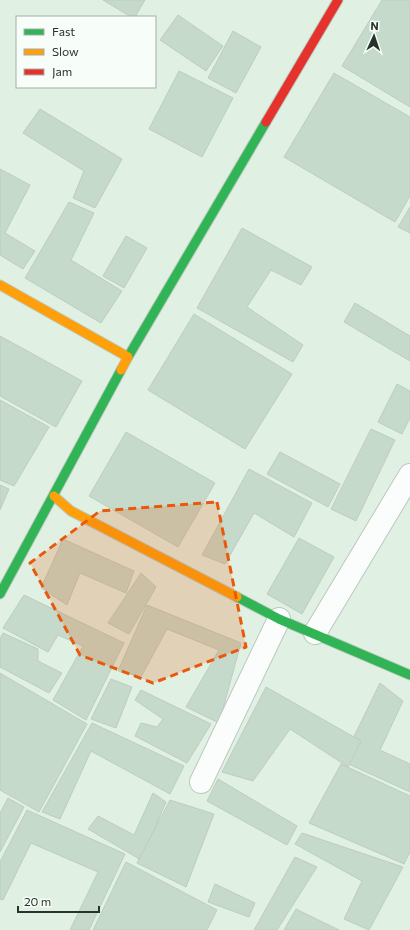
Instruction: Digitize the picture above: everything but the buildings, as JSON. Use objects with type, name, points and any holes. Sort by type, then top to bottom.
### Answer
[{"type":"street","points":[[0,594],[128,357],[338,0]]},
{"type":"street","points":[[0,285],[128,357]]},
{"type":"street","points":[[315,633],[410,475]]},
{"type":"street","points":[[54,496],[71,511],[279,619],[315,633],[410,675]]},
{"type":"street","points":[[201,782],[279,619]]},
{"type":"highlighted area","points":[[217,502],[246,647],[153,683],[80,655],[30,563],[100,511]]},
{"type":"traffic: fast","points":[[128,357],[266,122]]},
{"type":"traffic: fast","points":[[0,594],[121,370]]},
{"type":"traffic: fast","points":[[237,597],[279,619],[410,675]]},
{"type":"traffic: slow","points":[[0,285],[128,357],[121,370]]},
{"type":"traffic: slow","points":[[54,496],[71,511],[237,597]]},
{"type":"traffic: jam","points":[[266,122],[338,0]]}]
